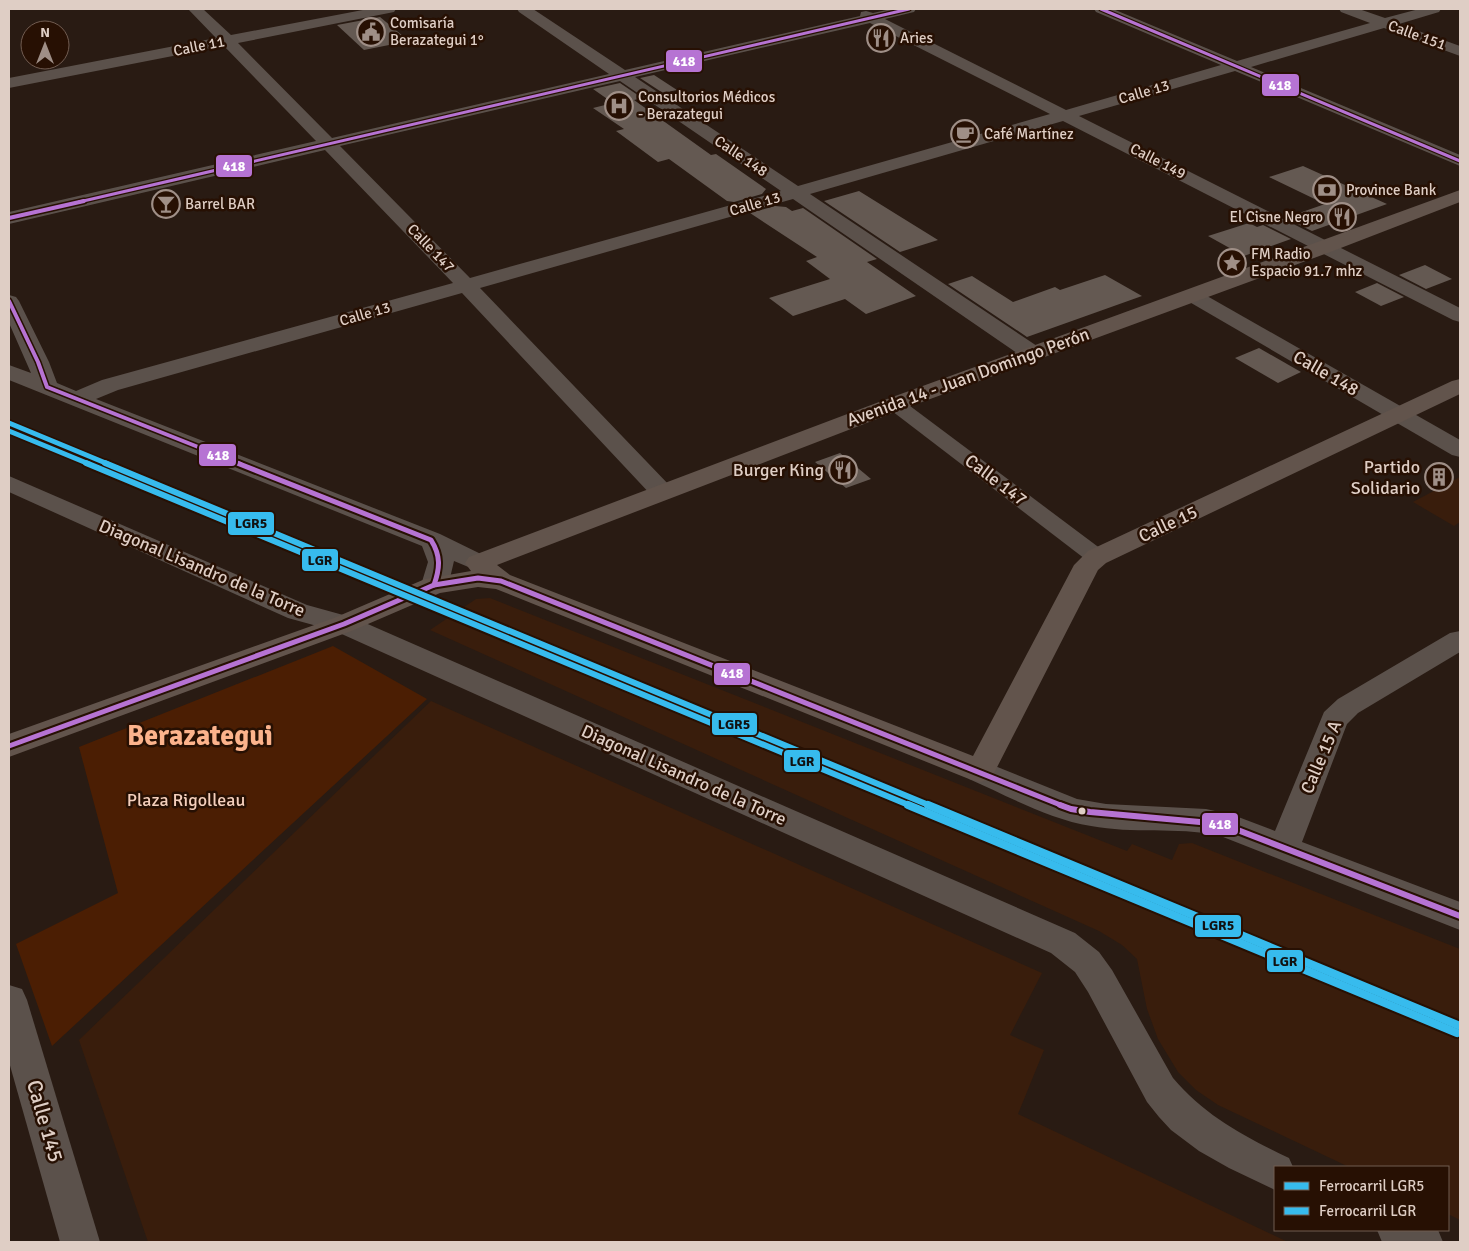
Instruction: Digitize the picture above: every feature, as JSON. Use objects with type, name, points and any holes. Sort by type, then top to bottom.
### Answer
[{"type":"main road","name":"Avenida 14 - Juan Domingo Perón","points":[[478,563],[895,404],[1193,296],[1460,196]]},
{"type":"main road","name":"Calle 15","points":[[980,771],[1087,565],[1097,557],[1460,386]]},
{"type":"main road","points":[[478,563],[501,581],[980,771]]},
{"type":"main road","points":[[9,746],[344,624],[434,586],[466,579],[501,581]]},
{"type":"street","name":"Calle 147","points":[[195,9],[330,144],[662,492]]},
{"type":"street","name":"Calle 11","points":[[9,83],[389,9]]},
{"type":"street","name":"Calle 148","points":[[524,9],[1032,353]]},
{"type":"street","name":"Calle 149","points":[[854,9],[1460,316]]},
{"type":"street","points":[[9,218],[909,9]]},
{"type":"street","points":[[1101,9],[1460,161]]},
{"type":"street","name":"Calle 151","points":[[1346,9],[1460,51]]},
{"type":"street","name":"Calle 13","points":[[75,399],[110,386],[795,193],[1434,9]]},
{"type":"street","name":"Calle 148","points":[[1193,296],[1460,450]]},
{"type":"street","points":[[9,301],[38,362],[47,387]]},
{"type":"street","points":[[9,373],[431,540],[478,563]]},
{"type":"street","name":"Calle 147","points":[[895,404],[1097,557]]},
{"type":"street","name":"Diagonal Lisandro de la Torre","points":[[9,483],[298,612],[344,624],[1062,943],[1087,962],[1100,981],[1160,1090],[1172,1106],[1206,1136],[1274,1170]]},
{"type":"street","points":[[431,540],[439,550],[441,557],[439,574],[434,586]]},
{"type":"street","name":"Calle 15 A","points":[[1284,848],[1334,719],[1348,706],[1460,640]]},
{"type":"street","points":[[980,771],[1071,809],[1090,814],[1110,817],[1174,817],[1222,824],[1460,916]]},
{"type":"street","name":"Calle 145","points":[[9,1000],[80,1242]]},
{"type":"street","points":[[1399,1231],[1423,1242]]},
{"type":"shaded area","points":[[1460,477],[1460,522],[1454,526],[1413,502]]},
{"type":"shaded area","points":[[490,598],[1127,851],[1132,844],[1172,860],[1179,844],[1192,843],[1460,949],[1460,1220],[1449,1214],[1449,1166],[1347,1166],[1218,1105],[1196,1090],[1178,1072],[1158,1039],[1147,1009],[1137,959],[1122,945],[1099,931],[430,630],[476,599]]},
{"type":"shaded area","points":[[431,701],[1042,973],[1010,1035],[1044,1050],[1018,1114],[1288,1242],[148,1242],[79,1040]]},
{"type":"green space","name":"Plaza Rigolleau","points":[[333,646],[427,699],[52,1046],[16,944],[118,893],[79,747]]},
{"type":"building","name":"Comisaría Berazategui 1°","points":[[380,17],[409,41],[364,50],[337,25]]},
{"type":"building","points":[[654,75],[677,90],[663,93],[640,78]]},
{"type":"building","points":[[620,83],[642,98],[634,100],[711,155],[716,154],[766,189],[762,194],[734,202],[727,201],[669,159],[658,162],[616,131],[624,129],[593,108],[613,103],[593,89]]},
{"type":"building","name":"Province Bank","points":[[1303,166],[1387,204],[1312,231],[1285,218],[1325,204],[1269,177]]},
{"type":"building","points":[[859,191],[938,240],[900,252],[824,201]]},
{"type":"building","points":[[775,206],[786,207],[792,211],[803,208],[877,259],[867,262],[916,296],[866,314],[845,299],[793,316],[769,298],[830,279],[806,261],[817,257],[750,213]]},
{"type":"building","points":[[1249,223],[1257,227],[1263,225],[1291,239],[1244,256],[1208,236]]},
{"type":"building","points":[[1425,265],[1452,279],[1426,289],[1399,275]]},
{"type":"building","points":[[1105,275],[1142,296],[1027,337],[948,284],[972,276],[1013,302],[1055,287],[1060,290]]},
{"type":"building","points":[[1377,283],[1404,297],[1381,306],[1355,292]]},
{"type":"building","points":[[1259,348],[1301,372],[1278,383],[1235,358]]},
{"type":"building","name":"Burger King","points":[[840,453],[871,479],[846,488],[815,462]]},
{"type":"rail line","name":"LGR5","points":[[9,423],[1460,1026]]},
{"type":"rail line","name":"LGR","points":[[9,431],[1457,1033]]},
{"type":"transit line","name":"418","points":[[9,218],[909,9]]},
{"type":"transit line","name":"418","points":[[1101,9],[1460,161]]},
{"type":"transit line","name":"418","points":[[9,301],[38,362],[47,387],[431,540],[438,551],[440,562],[434,585]]},
{"type":"transit line","name":"418","points":[[9,746],[344,624],[434,585],[478,578],[501,581],[1071,809],[1222,824],[1460,916]]},
{"type":"place","name":"Comisaría Berazategui 1°","points":[[371,32]]},
{"type":"place","name":"Aries","points":[[881,38]]},
{"type":"place","name":"Consultorios Médicos - Berazategui","points":[[619,106]]},
{"type":"place","name":"Café Martínez","points":[[965,134]]},
{"type":"place","name":"Province Bank","points":[[1327,190]]},
{"type":"place","name":"Barrel BAR","points":[[166,204]]},
{"type":"place","name":"El Cisne Negro","points":[[1342,217]]},
{"type":"place","name":"FM Radio Espacio 91.7 mhz","points":[[1232,263]]},
{"type":"place","name":"Burger King","points":[[843,470]]},
{"type":"place","name":"Partido Solidario","points":[[1439,477]]},
{"type":"district","name":"Berazategui","points":[[200,735]]}]
